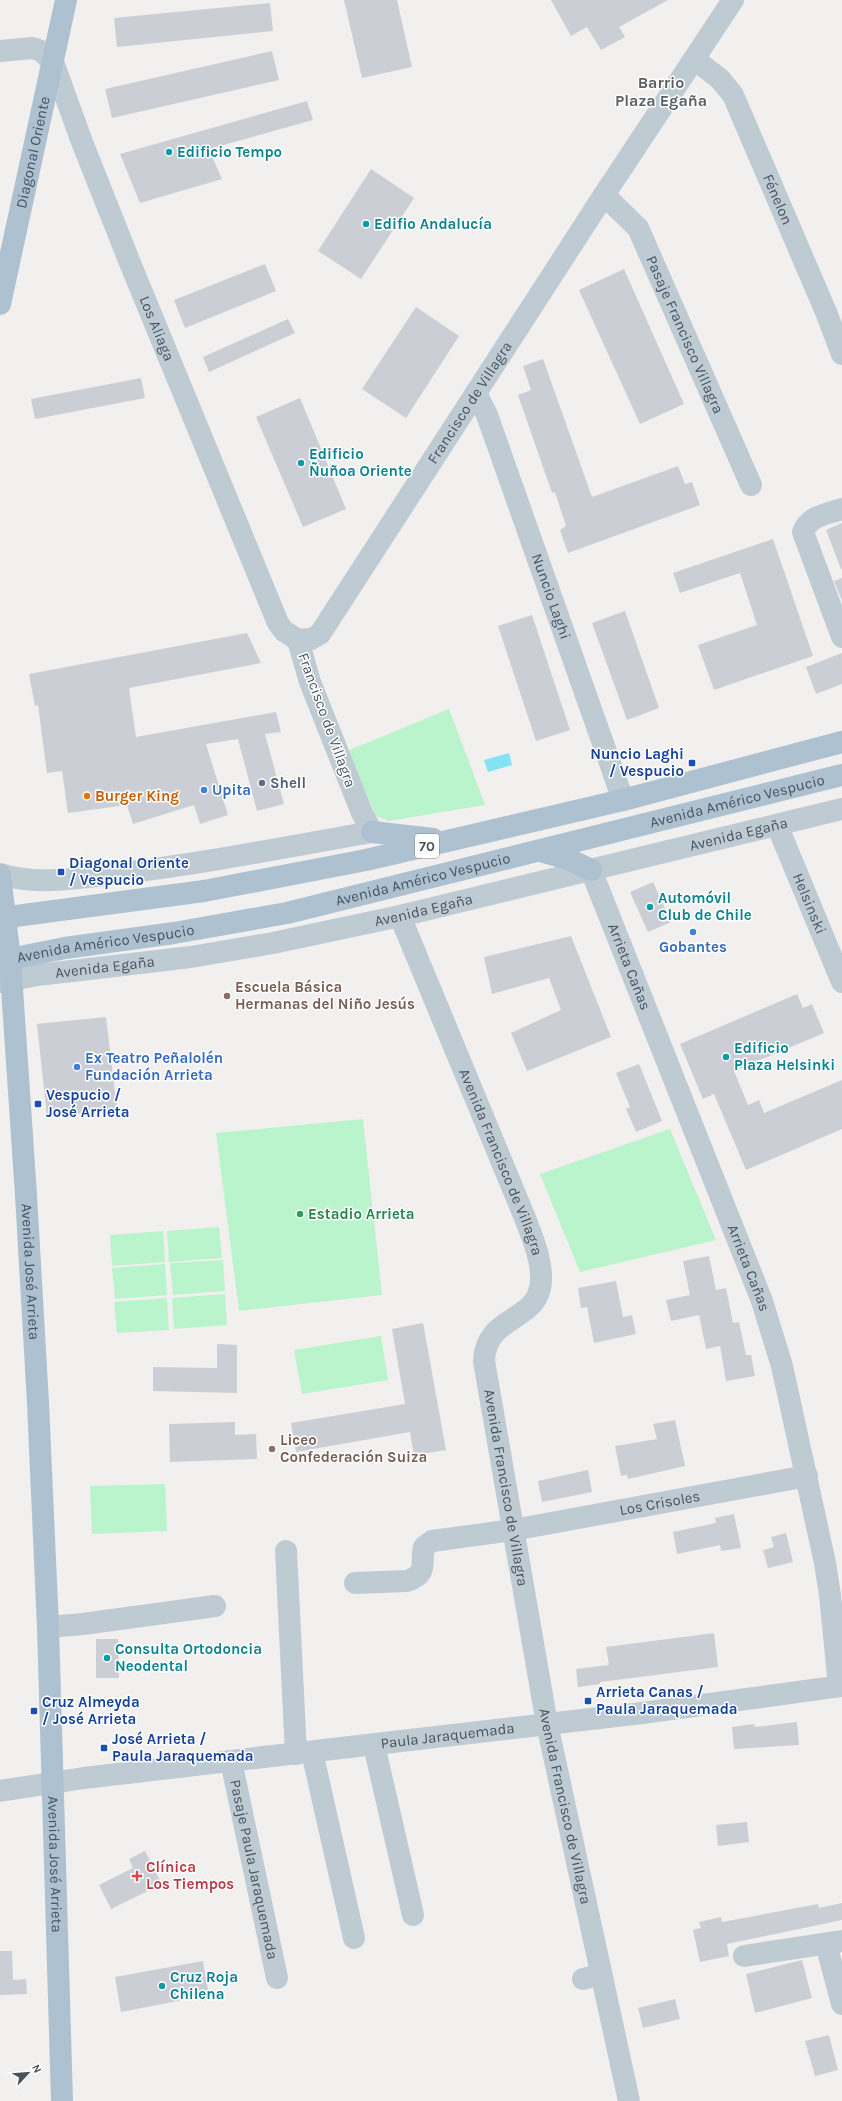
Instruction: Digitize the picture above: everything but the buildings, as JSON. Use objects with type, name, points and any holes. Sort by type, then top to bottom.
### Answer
[{"type":"main road","name":"Diagonal Oriente","points":[[0,304],[66,0]]},
{"type":"main road","name":"Avenida Américo Vespucio","points":[[3,918],[204,891],[366,860],[623,800],[842,742]]},
{"type":"main road","name":"Avenida Américo Vespucio","points":[[5,970],[65,948],[174,933],[287,912],[842,776]]},
{"type":"main road","points":[[372,832],[450,841]]},
{"type":"main road","points":[[537,851],[568,859],[591,870]]},
{"type":"main road","points":[[0,875],[3,918]]},
{"type":"main road","name":"Avenida José Arrieta","points":[[3,918],[5,970],[27,1202],[48,1627],[62,2101]]},
{"type":"street","name":"Francisco de Villagra","points":[[372,832],[362,813],[310,682],[298,640],[311,639],[320,634],[604,195],[733,0]]},
{"type":"street","points":[[0,51],[33,48],[41,51],[53,62]]},
{"type":"street","name":"Fénelon","points":[[694,59],[720,79],[733,95],[826,312],[842,354]]},
{"type":"street","name":"Los Aliaga","points":[[53,62],[82,142],[127,256],[278,623],[284,631],[298,640]]},
{"type":"street","name":"Pasaje Francisco Villagra","points":[[604,195],[638,228],[751,485]]},
{"type":"street","name":"Nuncio Laghi","points":[[476,393],[487,415],[623,800]]},
{"type":"street","points":[[842,509],[812,519],[806,525],[803,532],[842,637]]},
{"type":"street","name":"Avenida Egaña","points":[[5,970],[230,951],[400,916],[778,825],[842,808]]},
{"type":"street","name":"Helsinski","points":[[778,825],[842,982]]},
{"type":"street","points":[[0,875],[20,880],[45,880],[132,872],[219,861],[372,832]]},
{"type":"street","name":"Arrieta Cañas","points":[[591,870],[768,1320],[782,1366],[807,1476],[830,1595],[841,1686]]},
{"type":"street","name":"Avenida Francisco de Villagra","points":[[400,916],[525,1218],[540,1267],[541,1280],[537,1298],[523,1313],[501,1325],[487,1342],[484,1351],[487,1382],[592,1976],[628,2101]]},
{"type":"street","name":"Los Crisoles","points":[[355,1582],[407,1581],[414,1578],[422,1570],[424,1547],[432,1541],[513,1530],[807,1476]]},
{"type":"street","points":[[286,1551],[304,1753],[354,1938]]},
{"type":"street","points":[[48,1627],[83,1624],[215,1606]]},
{"type":"street","name":"Paula Jaraquemada","points":[[0,1791],[53,1782],[642,1713],[841,1686]]},
{"type":"street","points":[[374,1745],[413,1915]]},
{"type":"street","name":"Pasaje Paula Jaraquemada","points":[[231,1761],[277,1978]]},
{"type":"street","points":[[744,1956],[834,1942],[842,2004]]},
{"type":"green space","points":[[449,709],[485,805],[389,821],[376,816],[347,751]]},
{"type":"green space","name":"Estadio Arrieta","points":[[363,1119],[382,1295],[239,1311],[216,1133]]},
{"type":"green space","points":[[670,1129],[716,1240],[580,1272],[540,1174]]},
{"type":"green space","points":[[219,1227],[222,1258],[169,1262],[167,1231]]},
{"type":"green space","points":[[163,1231],[165,1262],[112,1266],[110,1235]]},
{"type":"green space","points":[[223,1260],[225,1291],[173,1295],[170,1263]]},
{"type":"green space","points":[[165,1264],[167,1295],[115,1299],[112,1268]]},
{"type":"green space","points":[[225,1294],[227,1325],[174,1329],[172,1298]]},
{"type":"green space","points":[[167,1298],[169,1330],[117,1333],[114,1302]]},
{"type":"green space","points":[[381,1336],[388,1380],[302,1394],[294,1350]]},
{"type":"green space","points":[[165,1484],[167,1531],[92,1534],[90,1486]]},
{"type":"water","points":[[509,753],[512,765],[488,772],[484,760]]},
{"type":"place","name":"Edificio Tempo","points":[[169,152]]},
{"type":"place","name":"Edifio Andalucía","points":[[366,224]]},
{"type":"place","name":"Edificio Ñuñoa Oriente","points":[[301,463]]},
{"type":"place","name":"Nuncio Laghi / Vespucio","points":[[692,763]]},
{"type":"place","name":"Shell","points":[[262,783]]},
{"type":"place","name":"Upita","points":[[204,790]]},
{"type":"place","name":"Burger King","points":[[87,796]]},
{"type":"place","name":"Diagonal Oriente / Vespucio","points":[[61,872]]},
{"type":"place","name":"Automóvil Club de Chile","points":[[650,907]]},
{"type":"place","name":"Gobantes","points":[[693,932]]},
{"type":"place","name":"Escuela Básica Hermanas del Niño Jesús","points":[[227,996]]},
{"type":"place","name":"Edificio Plaza Helsinki","points":[[726,1057]]},
{"type":"place","name":"Ex Teatro Peñalolén Fundación Arrieta","points":[[77,1067]]},
{"type":"place","name":"Vespucio / José Arrieta","points":[[38,1104]]},
{"type":"place","name":"Estadio Arrieta","points":[[300,1214]]},
{"type":"place","name":"Liceo Confederación Suiza","points":[[272,1449]]},
{"type":"place","name":"Consulta Ortodoncia Neodental","points":[[107,1658]]},
{"type":"place","name":"Arrieta Canas / Paula Jaraquemada","points":[[588,1701]]},
{"type":"place","name":"Cruz Almeyda / José Arrieta","points":[[34,1711]]},
{"type":"place","name":"José Arrieta / Paula Jaraquemada","points":[[104,1748]]},
{"type":"place","name":"Clínica Los Tiempos","points":[[137,1876]]},
{"type":"place","name":"Cruz Roja Chilena","points":[[162,1986]]},
{"type":"district","name":"Barrio Plaza Egaña","points":[[661,91]]}]
